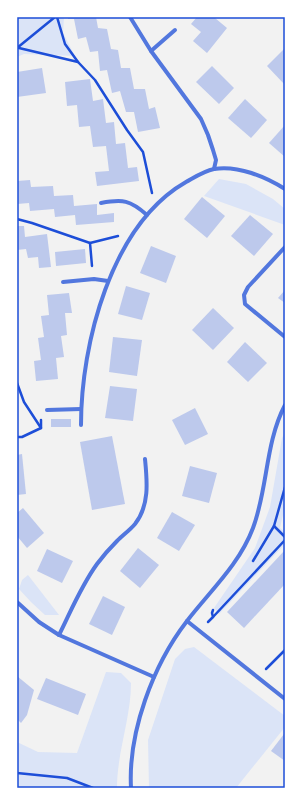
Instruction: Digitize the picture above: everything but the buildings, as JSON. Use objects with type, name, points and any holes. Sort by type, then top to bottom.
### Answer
[{"type":"street","points":[[130,17],[151,51],[201,119],[216,160],[214,169]]},
{"type":"street","points":[[151,51],[175,30]]},
{"type":"street","points":[[81,425],[81,409],[87,358],[97,315],[108,281],[117,261],[134,232],[147,215],[180,185],[200,174],[214,169],[248,172],[272,181],[285,189]]},
{"type":"street","points":[[101,203],[118,200],[127,201],[137,206],[147,215]]},
{"type":"street","points":[[285,247],[248,287],[244,295],[245,304],[285,337]]},
{"type":"street","points":[[63,282],[94,278],[108,281]]},
{"type":"street","points":[[131,788],[132,754],[145,699],[154,677],[172,642],[241,554],[253,528],[260,501],[272,439],[285,405]]},
{"type":"street","points":[[47,410],[81,409]]},
{"type":"street","points":[[59,635],[82,587],[97,564],[116,542],[136,523],[143,510],[147,484],[145,459]]},
{"type":"street","points":[[17,602],[38,622],[59,635],[154,677]]},
{"type":"street","points":[[187,621],[285,700]]},
{"type":"path","points":[[18,48],[56,17],[66,44],[78,62],[95,80],[143,152],[156,206]]},
{"type":"path","points":[[18,48],[78,62]]},
{"type":"path","points":[[17,220],[32,223],[90,243],[134,232]]},
{"type":"path","points":[[90,243],[94,278]]},
{"type":"path","points":[[17,383],[24,402],[41,428]]},
{"type":"path","points":[[41,428],[42,409],[47,410]]},
{"type":"path","points":[[17,437],[22,437],[41,428]]},
{"type":"path","points":[[213,617],[285,538],[274,526]]},
{"type":"path","points":[[257,677],[285,650]]},
{"type":"path","points":[[17,774],[67,778],[93,788]]},
{"type":"shaded area","points":[[17,17],[64,17],[63,33],[75,56],[24,54],[17,57]]},
{"type":"shaded area","points":[[219,179],[246,184],[273,199],[285,209],[285,225],[204,196]]},
{"type":"shaded area","points":[[285,432],[285,506],[280,528],[285,532],[285,544],[219,614],[214,608],[255,548],[270,507],[282,438]]},
{"type":"shaded area","points":[[28,575],[59,615],[45,615],[19,589],[22,580]]},
{"type":"shaded area","points":[[194,647],[285,716],[285,727],[236,788],[149,788],[148,740],[175,659],[185,649]]},
{"type":"shaded area","points":[[106,672],[121,673],[131,683],[129,709],[119,761],[117,788],[17,788],[17,742],[38,752],[77,753]]}]
